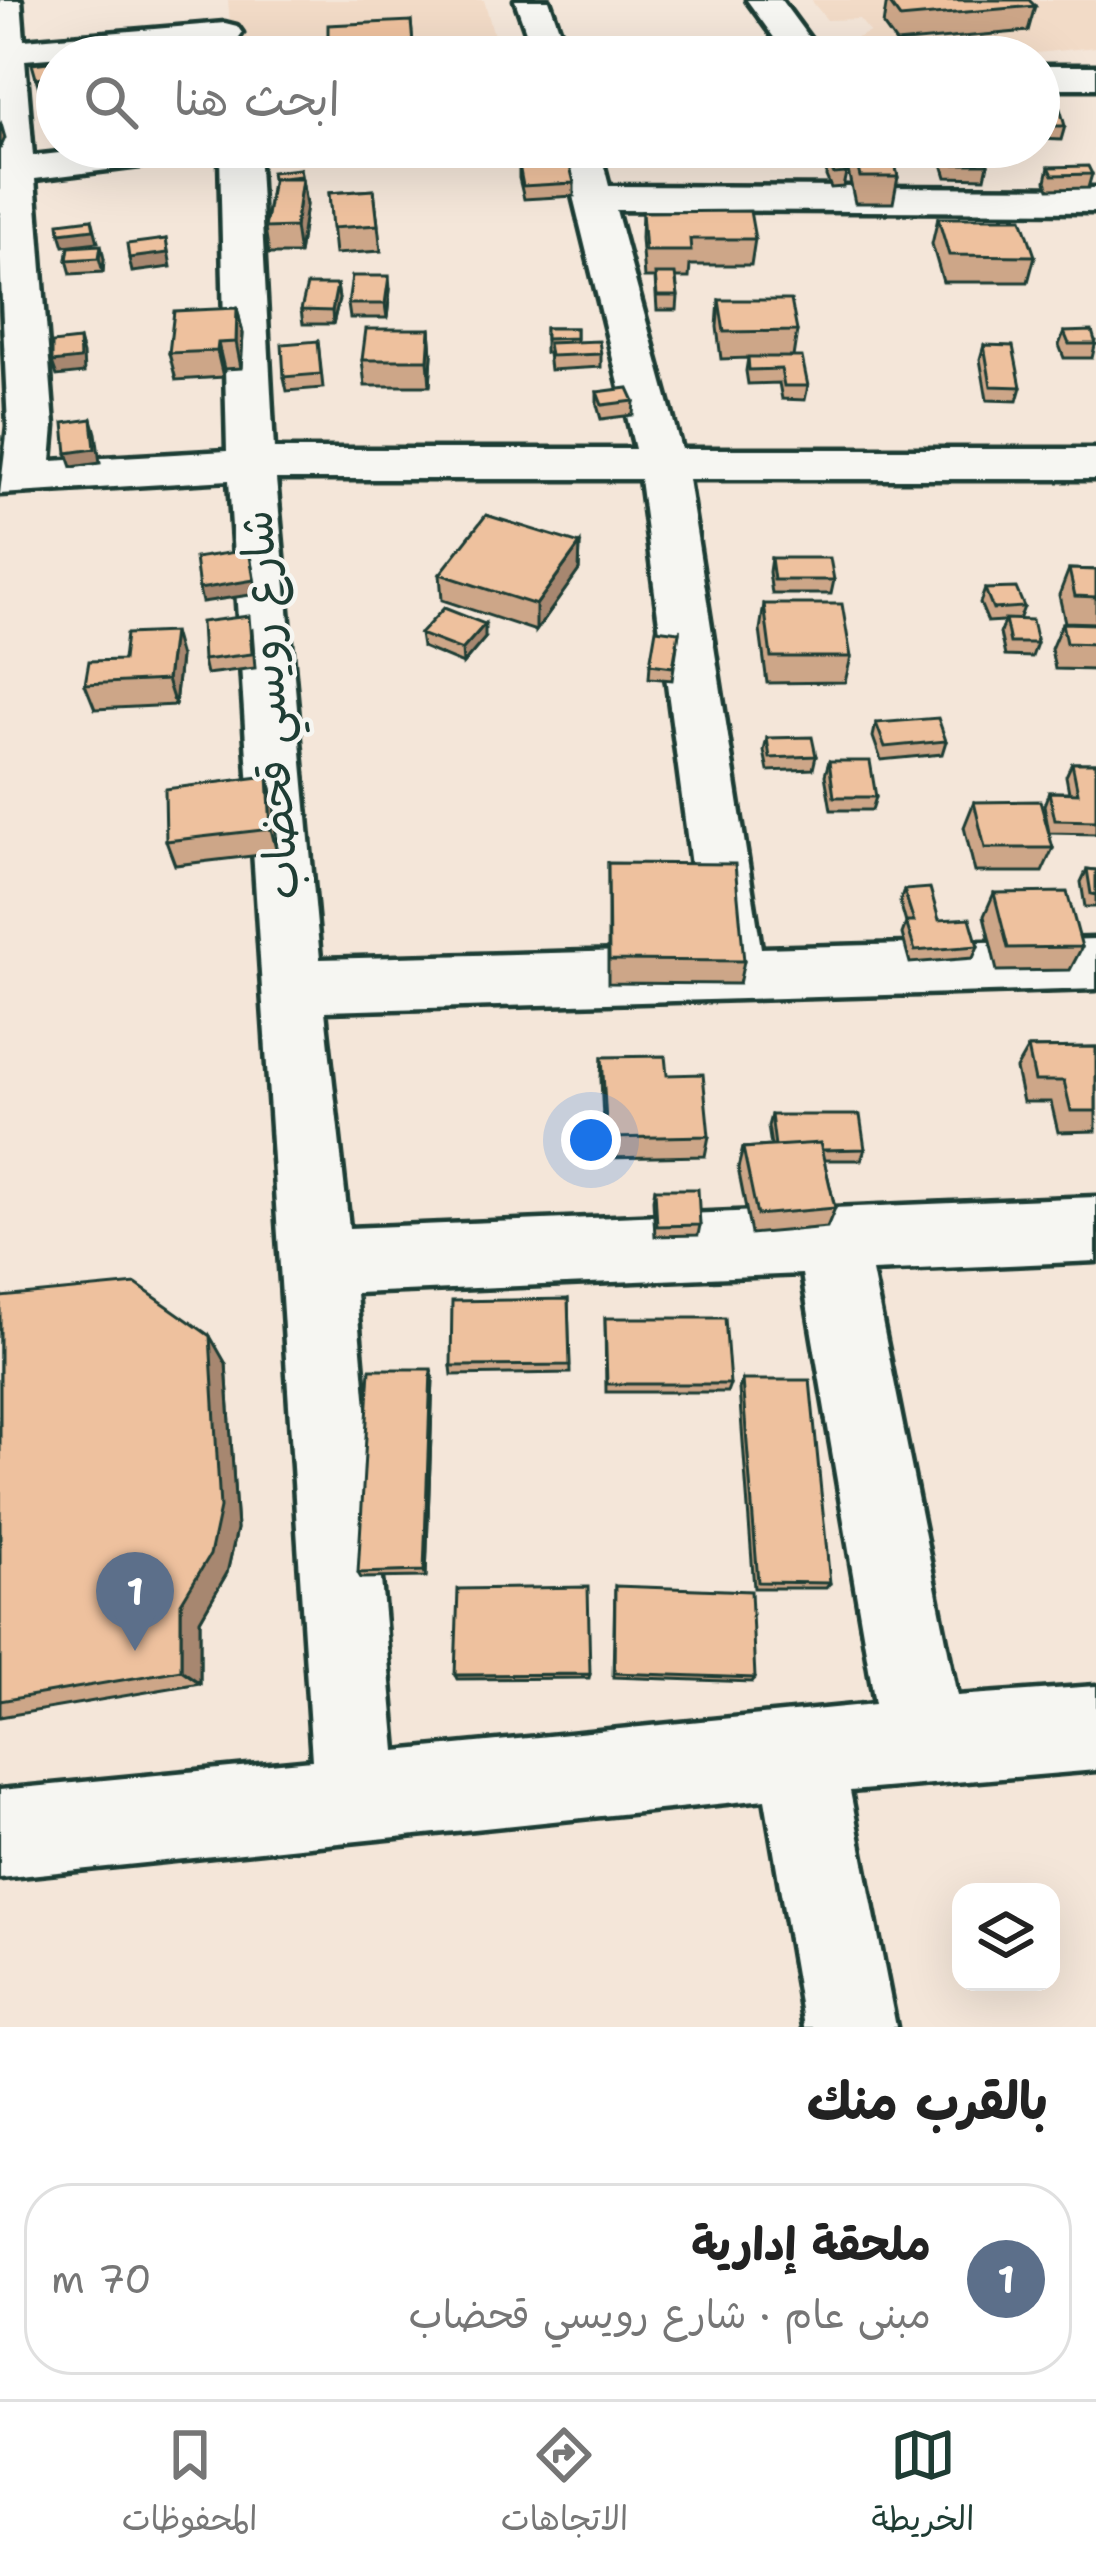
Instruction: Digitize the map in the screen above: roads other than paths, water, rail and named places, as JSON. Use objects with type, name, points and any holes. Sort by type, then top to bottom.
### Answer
[{"type":"street","points":[[4,0],[8,170],[31,425],[13,479],[251,464],[1096,464]]},
{"type":"street","points":[[532,0],[545,36]]},
{"type":"street","points":[[764,0],[791,36]]},
{"type":"street","points":[[162,36],[225,30]]},
{"type":"street","points":[[4,51],[36,48]]},
{"type":"street","points":[[1060,77],[1096,77]]},
{"type":"street","name":"شارع رويسي قحضاب","points":[[240,168],[251,464],[357,1797]]},
{"type":"street","points":[[585,168],[662,465],[735,971]]},
{"type":"street","points":[[593,198],[1096,200]]},
{"type":"street","points":[[291,986],[1096,964]]},
{"type":"street","points":[[318,1262],[1096,1229]]},
{"type":"street","points":[[831,1238],[924,1741]]},
{"type":"street","points":[[0,1834],[924,1741],[1096,1728]]},
{"type":"street","points":[[800,1754],[850,2027]]},
{"type":"place","name":"ملحقة إدارية","points":[[135,1651]]}]
